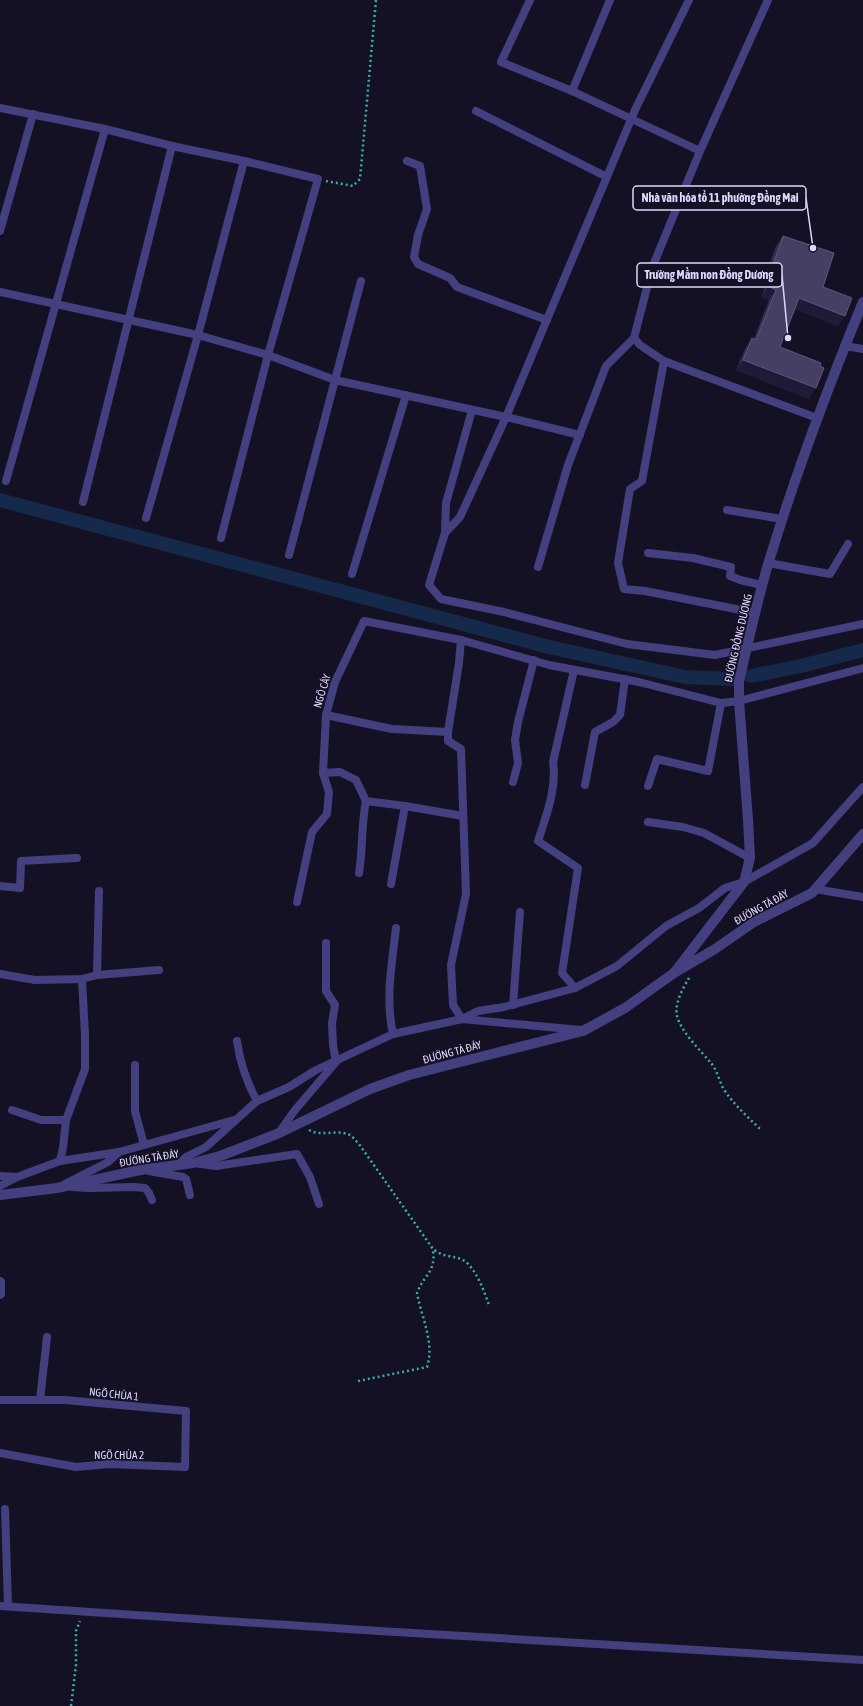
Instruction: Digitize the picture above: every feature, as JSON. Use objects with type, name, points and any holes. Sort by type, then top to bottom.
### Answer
[{"type":"street","name":"ĐƯỜNG ĐỒNG DƯƠNG","points":[[674,972],[744,882],[750,858],[739,682],[762,585],[782,519],[817,418],[863,302]]},
{"type":"street","name":"ĐƯỜNG TÀ ĐÁY","points":[[0,1195],[61,1187],[140,1170],[193,1163],[220,1156],[278,1134],[370,1089],[409,1075],[583,1031],[625,1008],[674,972],[715,949],[754,922],[812,893],[863,834]]},
{"type":"street","points":[[0,1282],[0,1294]]},
{"type":"lane","points":[[530,0],[501,62],[572,91],[700,151]]},
{"type":"lane","points":[[572,91],[610,0]]},
{"type":"lane","points":[[445,533],[460,517],[506,417],[632,119],[689,0]]},
{"type":"lane","points":[[538,567],[568,465],[606,366],[634,338],[652,268],[700,151],[768,0]]},
{"type":"lane","points":[[0,108],[244,161],[318,179],[268,355],[221,538]]},
{"type":"lane","points":[[476,111],[607,177]]},
{"type":"lane","points":[[0,231],[33,114]]},
{"type":"lane","points":[[6,481],[105,130]]},
{"type":"lane","points":[[83,502],[172,146]]},
{"type":"lane","points":[[146,518],[198,335],[244,161]]},
{"type":"lane","points":[[407,161],[420,166],[427,209],[418,235],[414,257],[418,264],[450,278],[458,287],[547,320]]},
{"type":"lane","points":[[289,555],[361,281]]},
{"type":"lane","points":[[0,292],[198,335],[268,355],[335,380],[506,417],[580,435]]},
{"type":"lane","points":[[634,338],[640,345],[664,361],[817,418]]},
{"type":"lane","points":[[845,346],[863,349]]},
{"type":"lane","points":[[664,361],[642,481],[630,489],[618,564],[624,589],[645,591],[756,612]]},
{"type":"lane","points":[[352,574],[406,395]]},
{"type":"lane","points":[[472,410],[446,503],[445,533],[429,585],[440,599],[504,612],[627,644],[715,655],[863,624]]},
{"type":"lane","points":[[727,510],[782,519]]},
{"type":"lane","points":[[768,563],[830,574],[848,544]]},
{"type":"lane","points":[[648,553],[693,558],[731,567],[730,576],[762,585]]},
{"type":"lane","name":"NGÕ CÂY","points":[[322,774],[326,715],[335,682],[364,621],[461,640]]},
{"type":"lane","points":[[583,1031],[462,1018],[453,1005],[451,965],[466,894],[461,749],[448,741],[448,732],[459,663],[461,640],[574,670],[625,680],[721,703],[739,701],[863,668]]},
{"type":"lane","points":[[513,782],[518,763],[515,740],[518,722],[534,660]]},
{"type":"lane","points":[[574,670],[553,762],[555,775],[548,812],[538,842],[578,868],[562,973],[575,988]]},
{"type":"lane","points":[[585,785],[595,732],[613,722],[620,715],[625,680]]},
{"type":"lane","points":[[648,786],[657,758],[708,771],[721,703]]},
{"type":"lane","points":[[326,715],[392,729],[448,732]]},
{"type":"lane","points":[[297,902],[312,832],[327,814],[329,792],[322,774],[340,772],[356,780],[366,801],[362,819],[362,854],[359,873]]},
{"type":"lane","points":[[178,1165],[186,1157],[206,1147],[257,1101],[289,1087],[316,1070],[336,1062],[392,1034],[462,1018],[478,1011],[514,1005],[575,988],[617,966],[666,926],[699,908],[725,888],[744,882],[814,843],[863,787]]},
{"type":"lane","points":[[366,801],[463,816]]},
{"type":"lane","points":[[391,884],[405,806]]},
{"type":"lane","points":[[648,822],[683,827],[704,834],[750,858]]},
{"type":"lane","points":[[0,886],[20,888],[21,861],[77,858]]},
{"type":"lane","points":[[815,889],[863,897]]},
{"type":"lane","points":[[97,975],[99,891]]},
{"type":"lane","points":[[514,1005],[520,912]]},
{"type":"lane","points":[[392,1034],[388,1015],[389,987],[396,928]]},
{"type":"lane","points":[[326,943],[326,991],[334,1005],[332,1023],[333,1045],[336,1062]]},
{"type":"lane","points":[[0,974],[35,980],[82,979],[97,975],[159,970]]},
{"type":"lane","points":[[60,1161],[64,1148],[66,1120],[85,1069],[82,979]]},
{"type":"lane","points":[[237,1041],[241,1066],[249,1087],[257,1101]]},
{"type":"lane","points":[[278,1134],[303,1100],[336,1062]]},
{"type":"lane","points":[[135,1065],[135,1111],[144,1145]]},
{"type":"lane","points":[[12,1110],[41,1120],[66,1120]]},
{"type":"lane","points":[[0,1186],[17,1177],[60,1161],[119,1152],[235,1120]]},
{"type":"lane","points":[[61,1187],[108,1162],[119,1152]]},
{"type":"lane","points":[[193,1163],[216,1166],[297,1154],[310,1177],[319,1204]]},
{"type":"lane","points":[[140,1170],[183,1177],[186,1179],[190,1195]]},
{"type":"lane","points":[[0,1176],[17,1177]]},
{"type":"lane","points":[[61,1187],[145,1188],[152,1200]]},
{"type":"lane","points":[[40,1400],[47,1337]]},
{"type":"lane","name":"NGÕ CHÙA 1","points":[[0,1400],[66,1400],[186,1411]]},
{"type":"lane","name":"NGÕ CHÙA 2","points":[[0,1453],[76,1467],[110,1464],[185,1467],[186,1411]]},
{"type":"lane","points":[[5,1509],[4,1606],[379,1631],[863,1660]]},
{"type":"path","points":[[318,179],[353,186],[360,179],[376,0]]},
{"type":"path","points":[[690,977],[683,987],[678,1001],[676,1011],[677,1017],[712,1064],[722,1086],[731,1100],[760,1130]]},
{"type":"path","points":[[298,1124],[314,1133],[339,1133],[350,1136],[359,1144],[433,1249],[443,1255],[453,1256],[465,1262],[475,1274],[484,1290],[489,1305]]},
{"type":"path","points":[[358,1381],[427,1367],[429,1362],[429,1343],[417,1292],[430,1272],[434,1260],[433,1249]]},
{"type":"path","points":[[71,1706],[76,1665],[76,1631],[84,1612]]},
{"type":"building","points":[[783,236],[834,253],[823,287],[852,298],[845,316],[799,298],[780,347],[821,363],[820,366],[824,368],[816,388],[743,360],[752,338],[756,340],[776,290],[768,286],[778,263],[774,262]]},
{"type":"waterway","points":[[0,500],[549,647],[685,677],[734,679]]},
{"type":"waterway","points":[[751,676],[801,666],[863,650]]},
{"type":"place","name":"Nhà văn hóa tổ 11 phường Đồng Mai","points":[[813,248]]},
{"type":"place","name":"Trường Mầm non Đồng Dương","points":[[788,338]]}]
